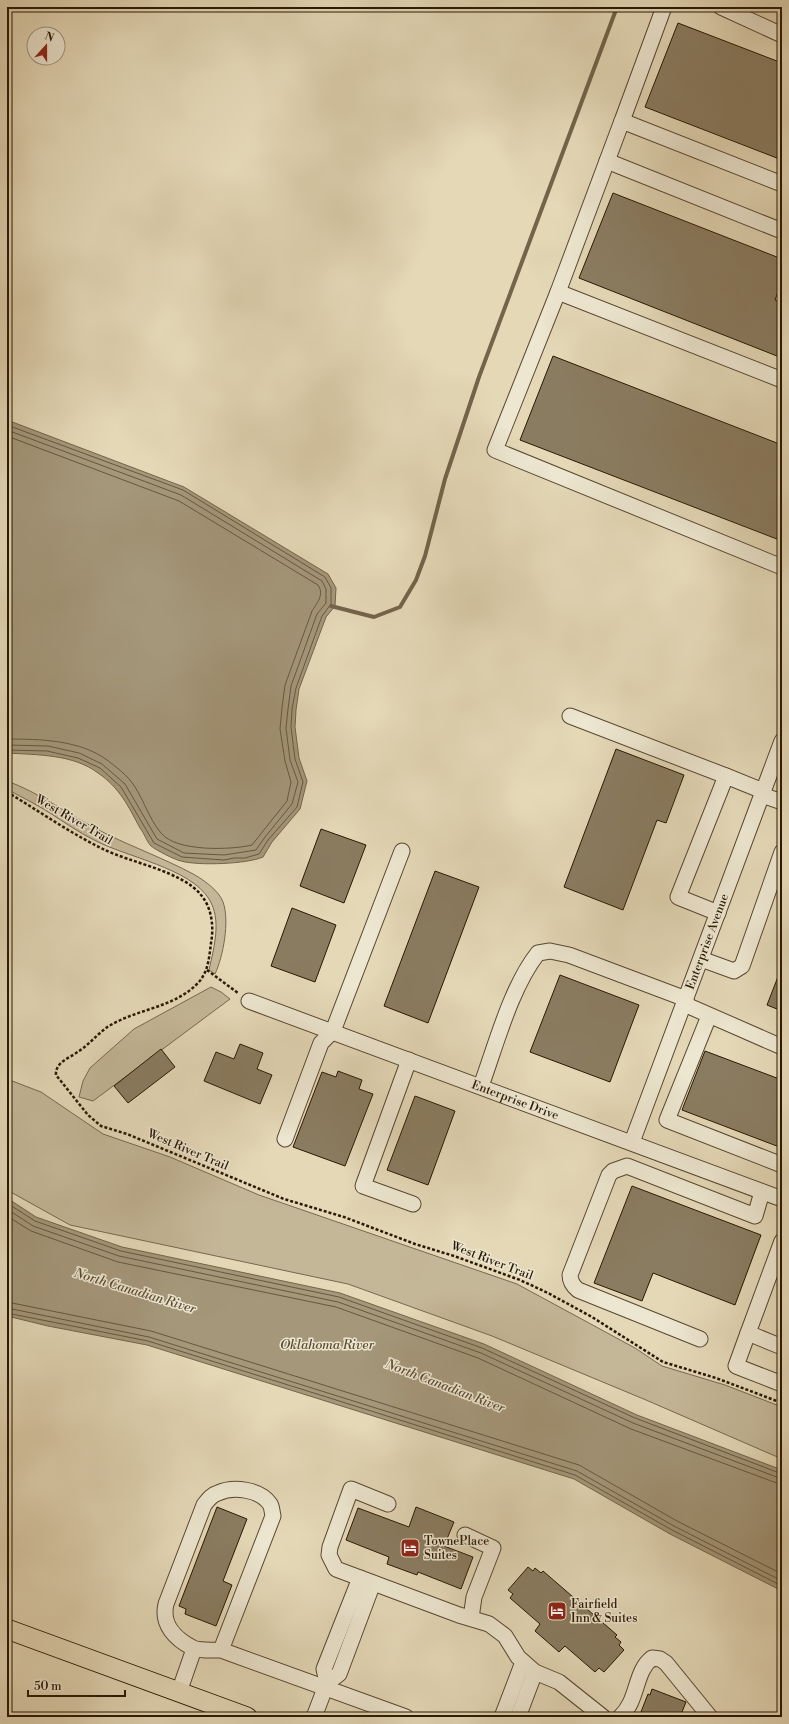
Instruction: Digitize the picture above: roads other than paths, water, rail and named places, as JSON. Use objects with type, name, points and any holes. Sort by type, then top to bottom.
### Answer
[{"type":"main road","points":[[7,1629],[247,1717]]},
{"type":"street","points":[[664,7],[558,292],[495,450],[782,567]]},
{"type":"street","points":[[721,7],[782,35]]},
{"type":"street","points":[[622,121],[782,184]]},
{"type":"street","points":[[607,161],[782,231]]},
{"type":"street","points":[[558,292],[782,380]]},
{"type":"street","points":[[570,716],[726,776],[782,802]]},
{"type":"street","name":"Enterprise Avenue","points":[[627,1166],[685,1002],[782,741]]},
{"type":"street","points":[[718,913],[678,898],[726,776]]},
{"type":"street","points":[[286,1139],[321,1043],[332,1032],[402,850]]},
{"type":"street","points":[[701,959],[734,971],[742,966],[782,852]]},
{"type":"street","points":[[481,1086],[510,1007],[528,966],[538,953],[550,951],[569,955],[685,1002],[709,1016],[782,1047]]},
{"type":"street","name":"Enterprise Drive","points":[[249,1001],[782,1199]]},
{"type":"street","points":[[709,1016],[667,1120],[782,1165]]},
{"type":"street","points":[[409,1060],[364,1186],[413,1204]]},
{"type":"street","points":[[700,1340],[578,1290],[570,1280],[610,1176],[613,1171],[627,1166],[754,1216],[762,1192]]},
{"type":"street","points":[[782,1241],[736,1366],[782,1384]]},
{"type":"street","points":[[748,1333],[782,1346]]},
{"type":"street","points":[[388,1504],[352,1489],[332,1539],[329,1555],[336,1569],[459,1615],[489,1624],[505,1636],[518,1657],[535,1672],[559,1682],[603,1717]]},
{"type":"street","points":[[221,1650],[273,1516],[270,1505],[264,1498],[257,1493],[247,1490],[228,1490],[218,1492],[204,1505],[166,1604],[164,1613],[165,1621],[169,1629],[194,1649],[221,1650],[326,1685],[406,1717]]},
{"type":"street","points":[[466,1535],[493,1548],[474,1598],[471,1618]]},
{"type":"street","points":[[314,1717],[326,1685],[339,1674],[346,1633],[366,1581]]},
{"type":"street","points":[[179,1692],[194,1649]]},
{"type":"street","points":[[620,1717],[629,1709],[645,1664],[652,1658],[660,1659],[666,1663],[706,1715]]},
{"type":"street","points":[[511,1713],[523,1662]]},
{"type":"street","points":[[511,1713],[535,1672]]},
{"type":"water","points":[[7,420],[184,487],[328,574],[336,588],[335,606],[326,617],[299,689],[296,710],[295,727],[299,758],[307,781],[300,809],[272,842],[263,857],[235,863],[210,864],[189,863],[174,859],[151,846],[118,791],[98,773],[77,762],[66,759],[42,755],[7,753]]},
{"type":"water","name":"Oklahoma River","points":[[7,1198],[36,1217],[122,1247],[340,1293],[484,1344],[637,1415],[782,1470],[782,1591],[670,1534],[574,1479],[147,1345],[48,1326],[7,1316]]},
{"type":"waterway","points":[[331,606],[374,617],[400,607],[416,580],[425,556],[445,479],[479,377],[617,7]]},
{"type":"place","name":"TownePlace Suites","points":[[410,1548]]},
{"type":"place","name":"Fairfield Inn & Suites","points":[[557,1611]]},
{"type":"water label","name":"North Canadian River","points":[[135,1291]]},
{"type":"water label","name":"North Canadian River","points":[[445,1386]]}]
